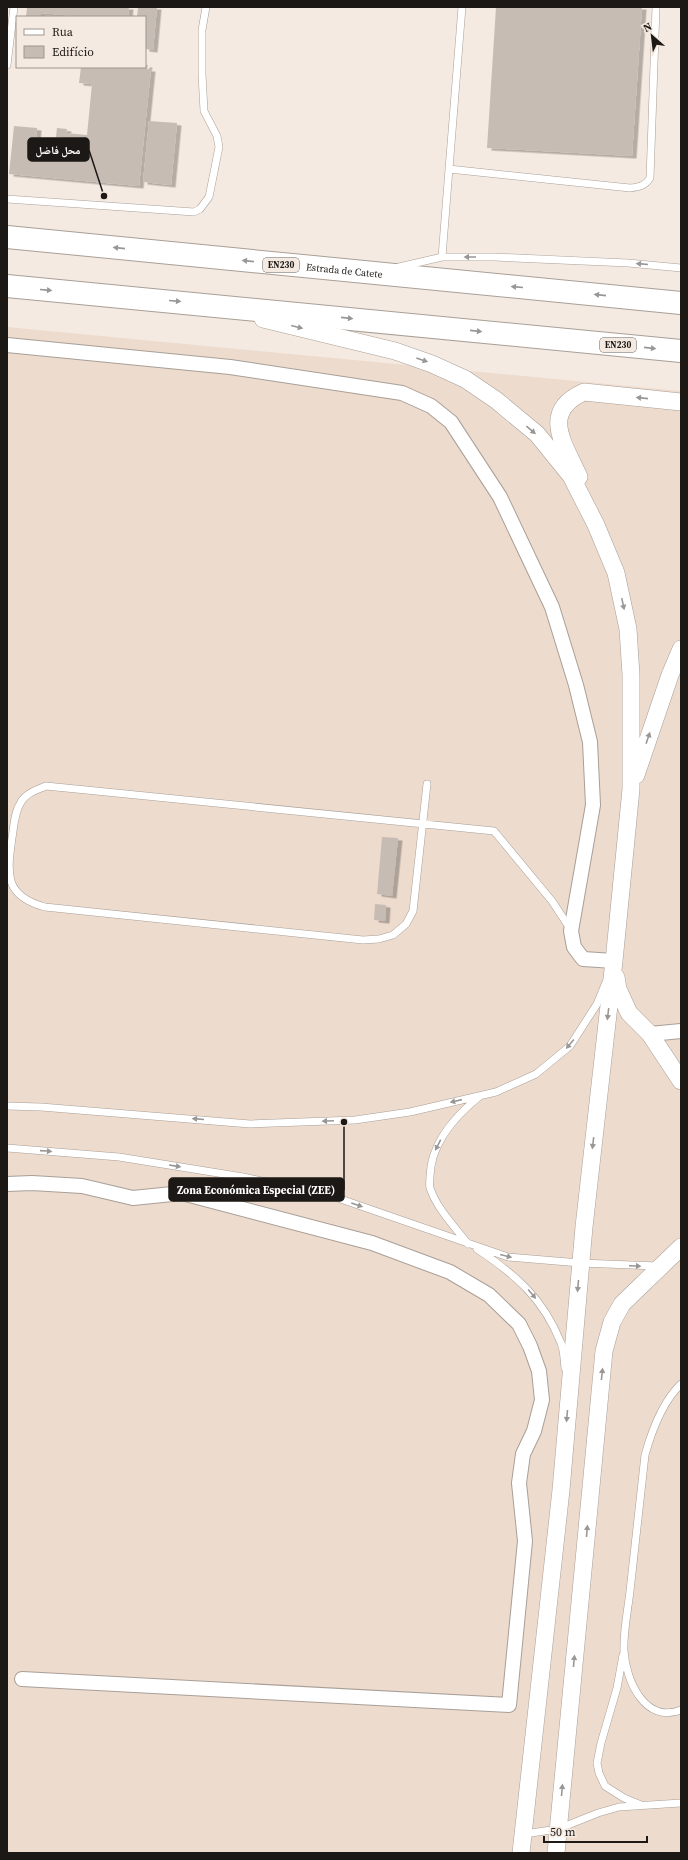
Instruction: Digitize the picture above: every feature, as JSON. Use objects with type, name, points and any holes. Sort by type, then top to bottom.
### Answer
[{"type":"highway","name":"Estrada de Catete","points":[[7,237],[370,274],[681,303]]},
{"type":"highway","name":"EN230","points":[[7,286],[681,351]]},
{"type":"street","points":[[205,304],[395,351],[432,364],[465,380],[496,400],[536,434],[571,476],[596,525],[616,573]]},
{"type":"street","points":[[7,344],[230,367],[402,393],[431,406],[451,422],[473,453],[500,497],[552,607],[576,684],[590,742],[593,805],[571,931],[574,947],[583,959],[614,961]]},
{"type":"street","points":[[521,1853],[560,1498],[580,1263],[614,961],[631,789],[631,675],[628,629],[616,573],[596,514],[558,427],[559,414],[565,404],[574,396],[584,392],[681,402]]},
{"type":"street","points":[[631,789],[670,675],[681,649]]},
{"type":"street","points":[[614,961],[618,989],[629,1013],[650,1034],[681,1081]]},
{"type":"street","points":[[650,1034],[681,1031]]},
{"type":"street","points":[[7,1184],[32,1183],[82,1186],[133,1198],[182,1193],[372,1243],[450,1272],[489,1295],[519,1324],[530,1346],[539,1370],[542,1400],[534,1431],[524,1454],[519,1483],[525,1541],[508,1705],[22,1679]]},
{"type":"street","points":[[556,1853],[604,1351],[612,1322],[622,1304],[681,1247]]},
{"type":"lane","points":[[7,64],[14,7]]},
{"type":"lane","points":[[7,199],[194,212],[200,209],[209,197],[219,147],[217,136],[204,111],[202,30],[206,7]]},
{"type":"lane","points":[[442,257],[462,7]]},
{"type":"lane","points":[[449,169],[630,188],[639,187],[646,184],[650,178],[656,7]]},
{"type":"lane","points":[[370,274],[442,257],[510,257],[628,263],[681,268]]},
{"type":"lane","points":[[427,784],[423,824],[413,911],[406,924],[394,935],[379,940],[363,940],[45,907],[31,903],[19,896],[11,885],[8,870],[15,814],[21,801],[32,792],[46,786],[423,824],[494,831],[552,900],[571,931]]},
{"type":"lane","points":[[7,1106],[250,1124],[355,1120],[410,1112],[496,1092],[536,1074],[570,1046],[597,1004],[614,961]]},
{"type":"lane","points":[[482,1095],[464,1109],[448,1127],[436,1148],[430,1167],[429,1187],[439,1207],[468,1244],[505,1267],[522,1282],[539,1303],[562,1344],[569,1394]]},
{"type":"lane","points":[[7,1148],[119,1157],[251,1178],[329,1195],[508,1257],[580,1263],[663,1266]]},
{"type":"lane","points":[[641,1805],[624,1798],[605,1786],[599,1774],[597,1763],[601,1743],[617,1688],[624,1651],[645,1455],[652,1430],[664,1408],[681,1384]]},
{"type":"lane","points":[[624,1651],[634,1688],[644,1703],[652,1709],[661,1712],[673,1713],[681,1710]]},
{"type":"lane","points":[[522,1835],[558,1829],[619,1807],[641,1805],[679,1805]]},
{"type":"shaded area","points":[[7,327],[681,391],[681,1853],[7,1853]]},
{"type":"building","points":[[27,7],[129,7],[128,16],[74,16],[41,13],[41,16],[26,16]]},
{"type":"building","points":[[138,7],[157,7],[153,50],[146,49],[146,16],[137,16]]},
{"type":"building","points":[[496,7],[642,7],[632,156],[487,148]]},
{"type":"building","points":[[146,65],[148,65],[147,69],[151,69],[139,186],[9,174],[14,126],[37,128],[36,140],[64,143],[65,138],[56,137],[57,128],[67,129],[66,133],[87,135],[92,84],[79,83],[81,68],[146,68]]},
{"type":"building","points":[[149,121],[177,123],[171,185],[143,182]]},
{"type":"building","points":[[382,837],[398,838],[392,896],[377,894]]},
{"type":"building","points":[[375,904],[386,905],[385,921],[374,920]]},
{"type":"place","name":"محل فاضل","points":[[104,196]]},
{"type":"place","name":"Zona Económica Especial (ZEE)","points":[[344,1122]]}]
